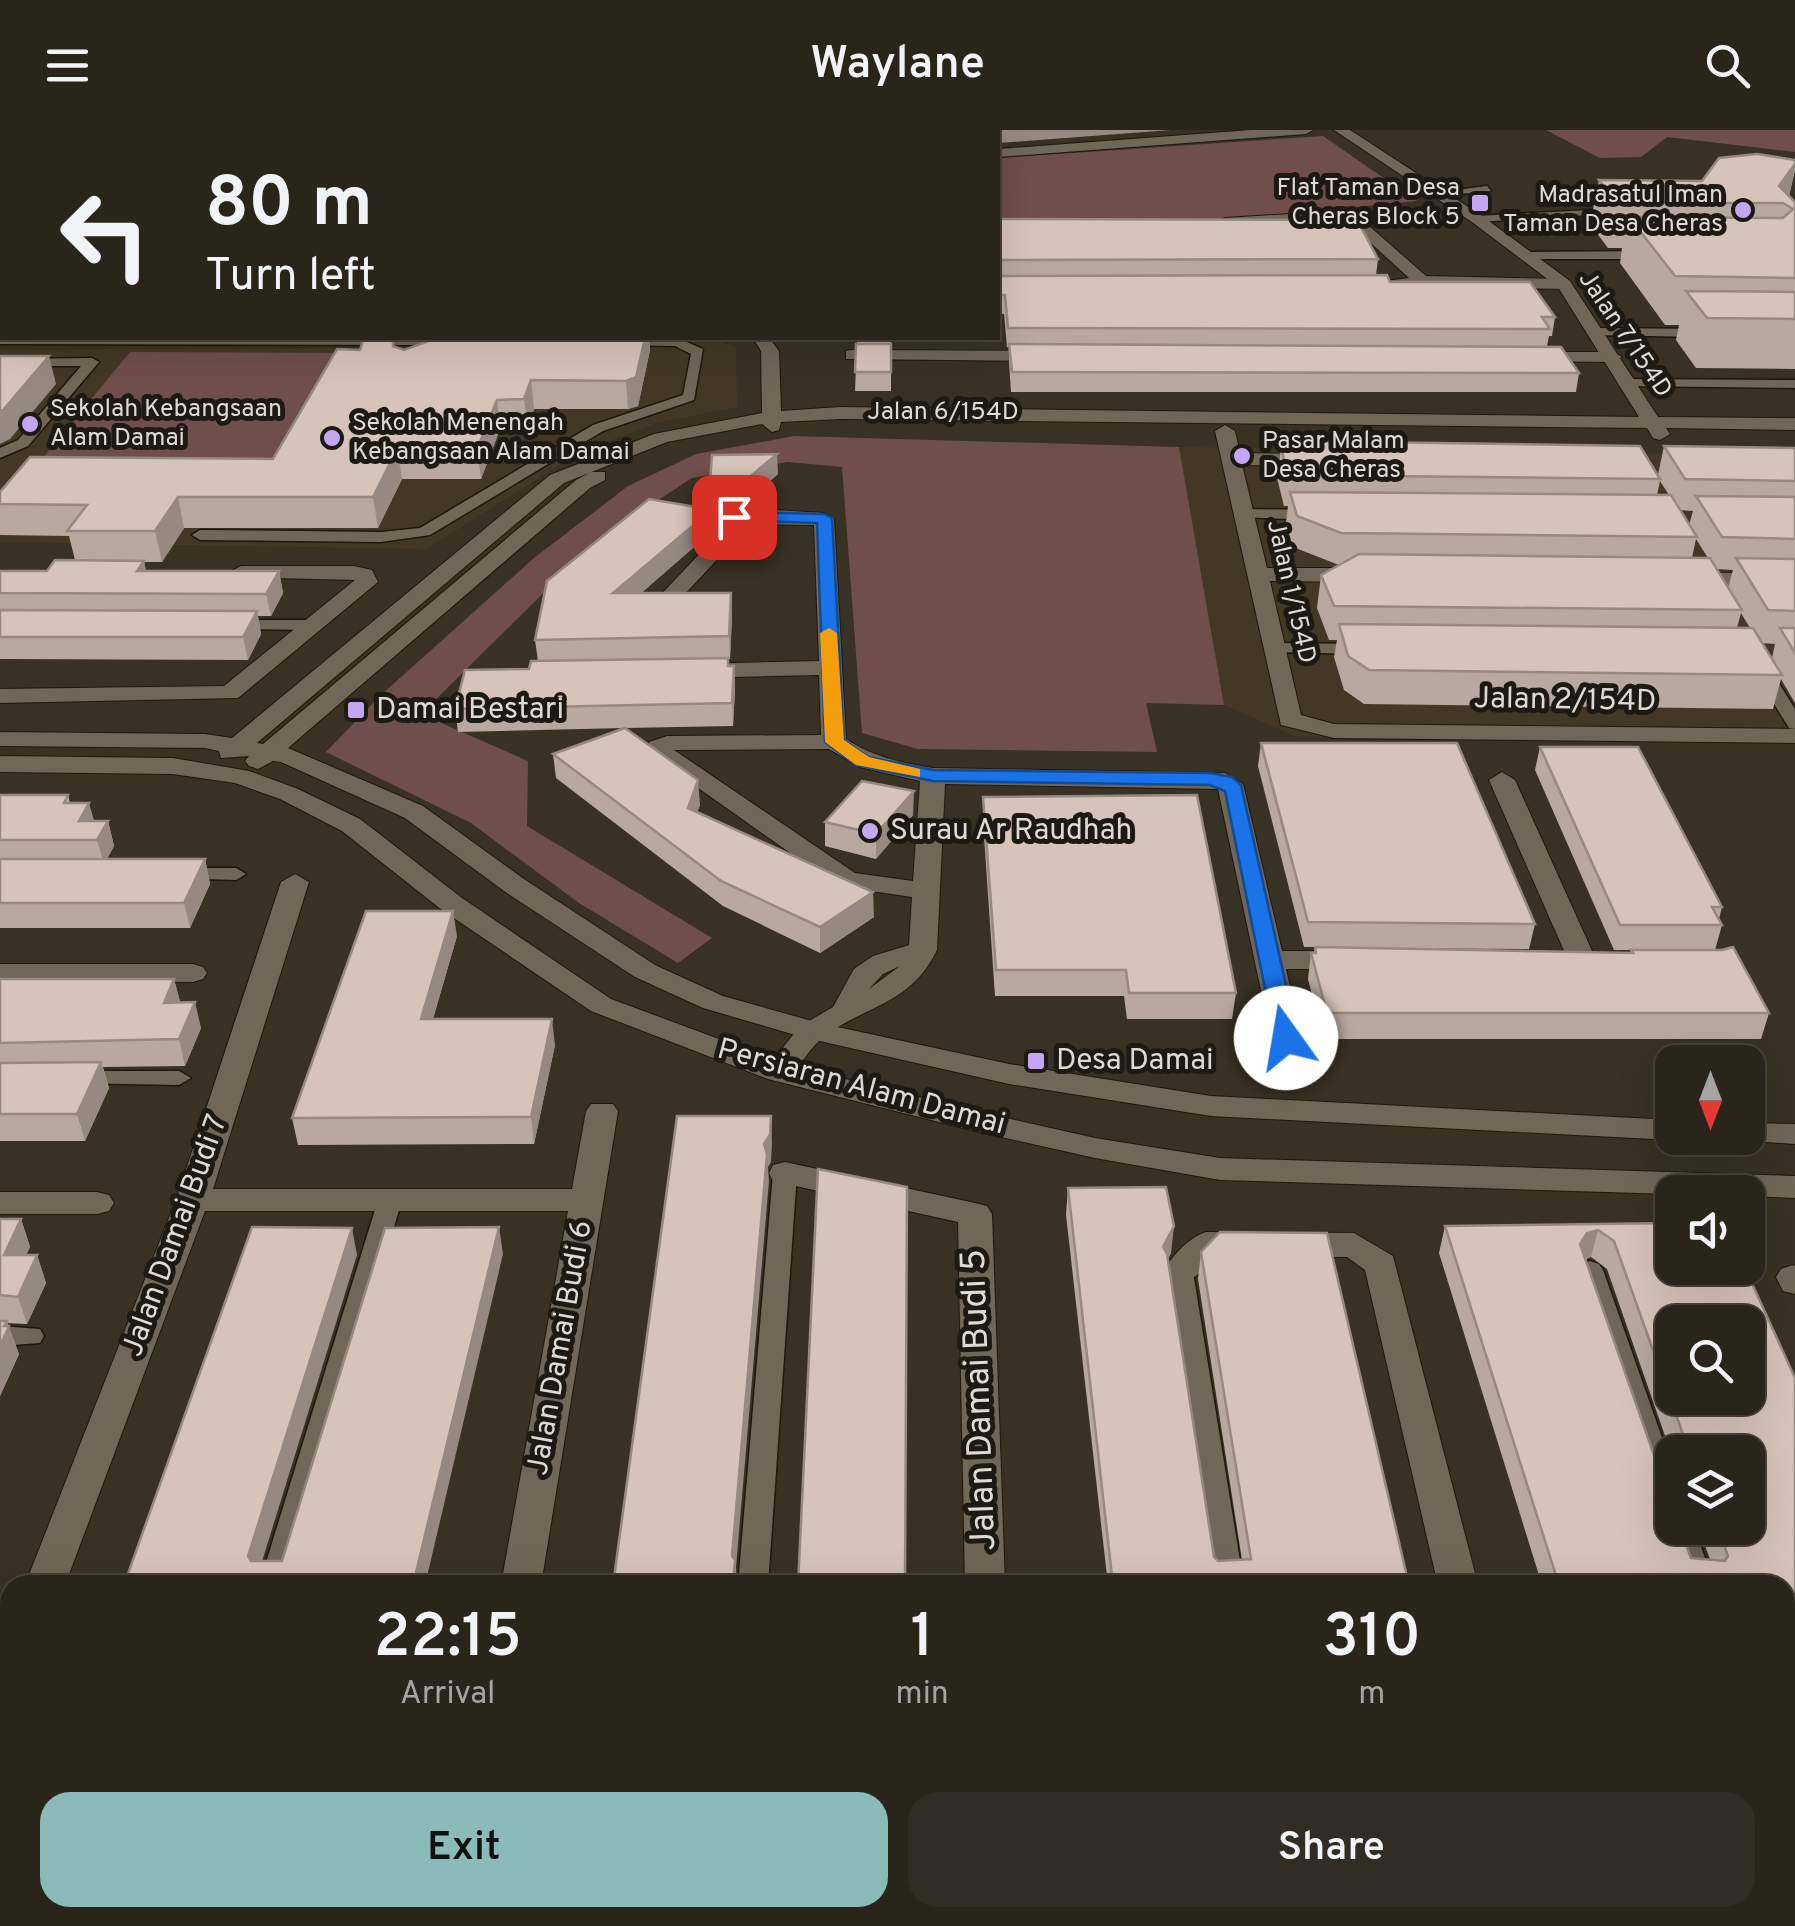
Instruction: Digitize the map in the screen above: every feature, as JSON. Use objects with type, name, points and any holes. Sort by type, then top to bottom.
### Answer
[{"type":"street","points":[[1000,152],[1306,130]]},
{"type":"street","name":"Jalan 7/154D","points":[[1342,130],[1477,219],[1564,284],[1653,422]]},
{"type":"street","points":[[1202,225],[1338,216],[1355,221],[1422,281]]},
{"type":"street","points":[[1357,287],[1422,281],[1564,284]]},
{"type":"street","points":[[762,340],[770,351],[772,414]]},
{"type":"street","points":[[852,355],[945,347],[1063,356]]},
{"type":"street","points":[[1514,357],[1612,358]]},
{"type":"street","name":"Jalan 6/154D","points":[[255,749],[557,479],[608,454],[663,435],[772,414],[840,413],[1224,424],[1795,424]]},
{"type":"street","name":"Jalan 6/154D","points":[[255,749],[583,484],[628,461],[772,414],[1224,424],[1653,422],[1795,439]]},
{"type":"street","name":"Jalan 1/154D","points":[[1224,424],[1290,720],[1334,732]]},
{"type":"street","points":[[1232,459],[1348,460]]},
{"type":"street","points":[[661,606],[719,546],[728,519],[757,515],[824,518],[834,742]]},
{"type":"street","points":[[0,696],[230,693],[366,582],[364,575],[216,572]]},
{"type":"street","points":[[1257,574],[1394,575]]},
{"type":"street","points":[[1669,579],[1795,580]]},
{"type":"street","points":[[678,671],[830,668]]},
{"type":"street","name":"Jalan 2/154D","points":[[1334,732],[1795,736]]},
{"type":"street","name":"Persiaran Alam Damai","points":[[0,739],[255,749],[414,812],[514,886],[644,971],[713,1002],[812,1030],[1025,1077],[1211,1106],[1655,1129]]},
{"type":"street","points":[[924,891],[847,880],[658,751],[658,746],[834,742],[862,761],[933,776],[1225,781],[1234,790],[1286,1038]]},
{"type":"street","name":"Persiaran Alam Damai","points":[[0,764],[172,766],[208,771],[255,749]]},
{"type":"street","name":"Persiaran Alam Damai","points":[[255,749],[289,794],[350,826],[564,984],[601,1005],[780,1072],[1095,1148],[1220,1169],[1655,1184]]},
{"type":"street","points":[[780,1072],[812,1030],[877,998],[917,966],[923,950],[933,776]]},
{"type":"street","points":[[1502,780],[1593,962],[1544,962]]},
{"type":"street","name":"Jalan Damai Budi 7","points":[[48,1575],[193,1200],[295,882]]},
{"type":"street","points":[[1268,960],[1386,961]]},
{"type":"street","points":[[0,973],[194,974]]},
{"type":"street","name":"Jalan Damai Budi 6","points":[[523,1575],[602,1111]]},
{"type":"street","points":[[1765,1133],[1795,1134]]},
{"type":"street","name":"Jalan Damai Budi 5","points":[[784,1173],[974,1214],[985,1575]]},
{"type":"street","name":"Persiaran Alam Damai","points":[[1765,1187],[1795,1188]]},
{"type":"street","points":[[1765,1195],[1795,1202]]},
{"type":"street","points":[[193,1200],[586,1200]]},
{"type":"street","points":[[0,1203],[97,1203]]},
{"type":"street","points":[[1180,1272],[1206,1244],[1354,1245],[1381,1264],[1456,1575]]},
{"type":"lane","points":[[1439,193],[1487,190]]},
{"type":"lane","points":[[1477,219],[1638,209]]},
{"type":"lane","points":[[1528,256],[1653,256]]},
{"type":"lane","points":[[1596,332],[1716,334]]},
{"type":"lane","points":[[0,340],[30,340]]},
{"type":"lane","points":[[0,454],[23,444],[92,362],[10,362],[30,340]]},
{"type":"lane","points":[[319,340],[439,340]]},
{"type":"lane","points":[[452,354],[490,345],[481,340]]},
{"type":"lane","points":[[200,536],[381,537],[424,532],[598,428],[689,397],[698,352],[691,346],[677,342],[605,341]]},
{"type":"lane","points":[[362,356],[417,356]]},
{"type":"lane","points":[[1629,383],[1795,384]]},
{"type":"lane","points":[[1244,514],[1330,515]]},
{"type":"lane","points":[[217,624],[316,625]]},
{"type":"lane","points":[[1274,648],[1394,649]]},
{"type":"lane","points":[[1759,653],[1795,724]]},
{"type":"lane","points":[[157,874],[236,874]]},
{"type":"lane","points":[[60,1078],[179,1078]]},
{"type":"lane","points":[[755,1575],[784,1173]]},
{"type":"lane","points":[[277,1575],[390,1200]]},
{"type":"lane","points":[[1590,1270],[1655,1456]]},
{"type":"lane","points":[[1180,1272],[1227,1575]]},
{"type":"lane","points":[[0,1336],[31,1336]]},
{"type":"lane","points":[[1686,1545],[1696,1575]]},
{"type":"shaded area","points":[[1546,130],[1795,130],[1795,152],[1667,137],[1641,157],[1600,158]]},
{"type":"shaded area","points":[[1323,136],[1417,201],[1209,221],[1000,222],[1000,158]]},
{"type":"shaded area","name":"Sekolah Menengah Kebangsaan Alam Damai","points":[[488,340],[714,340],[736,347],[737,407],[656,423],[577,454],[426,549],[0,542],[0,350],[448,347]]},
{"type":"shaded area","points":[[130,352],[338,353],[259,483],[23,482]]},
{"type":"shaded area","points":[[794,436],[1179,447],[1224,705],[1146,703],[1157,752],[918,749],[862,733],[842,467],[788,462],[692,478],[596,541],[421,714],[528,761],[527,826],[712,938],[678,963],[579,903],[471,823],[326,752],[381,695],[534,558],[628,486],[696,454]]},
{"type":"shaded area","points":[[1179,447],[1795,455],[1795,744],[1297,737],[1224,705]]},
{"type":"building","points":[[1757,154],[1795,160],[1779,186],[1795,202],[1795,278],[1675,276],[1629,217],[1783,218],[1793,209],[1783,203],[1617,203],[1599,180],[1702,181],[1719,158]]},
{"type":"building","points":[[1000,219],[1357,220],[1378,259],[1000,260]]},
{"type":"building","points":[[1387,275],[1390,282],[1530,282],[1555,317],[1542,317],[1550,329],[1008,328],[1000,276]]},
{"type":"building","points":[[1686,291],[1795,292],[1795,319],[1707,318]]},
{"type":"building","points":[[363,340],[393,340],[393,346],[404,350],[432,340],[645,340],[636,377],[626,381],[531,380],[524,399],[497,400],[477,449],[397,449],[373,497],[178,497],[155,531],[67,531],[87,505],[0,504],[0,492],[30,457],[273,459],[337,349],[360,350]]},
{"type":"building","points":[[856,344],[891,344],[891,372],[855,372]]},
{"type":"building","points":[[1009,344],[1561,347],[1579,373],[1012,372]]},
{"type":"building","points":[[0,356],[49,356],[0,411]]},
{"type":"building","points":[[1297,441],[1640,446],[1660,479],[1288,475],[1281,448]]},
{"type":"building","points":[[1664,446],[1795,448],[1795,481],[1685,479]]},
{"type":"building","points":[[777,454],[738,487],[716,493],[708,513],[613,593],[731,593],[729,636],[535,640],[547,581],[649,499],[708,509],[712,455]]},
{"type":"building","points":[[1290,492],[1671,495],[1697,537],[1341,533],[1297,516]]},
{"type":"building","points":[[1696,496],[1795,497],[1795,539],[1722,537]]},
{"type":"building","points":[[1359,554],[1710,558],[1742,610],[1334,606],[1321,575]]},
{"type":"building","points":[[1736,558],[1795,559],[1795,611],[1768,610]]},
{"type":"building","points":[[55,560],[144,561],[137,571],[279,571],[266,594],[0,593],[0,571],[47,571]]},
{"type":"building","points":[[0,610],[257,611],[243,637],[0,637]]},
{"type":"building","points":[[1339,624],[1753,628],[1782,675],[1369,670],[1348,656]]},
{"type":"building","points":[[1780,628],[1795,628],[1795,653]]},
{"type":"building","points":[[728,658],[728,666],[734,666],[732,703],[455,709],[465,670],[529,669],[531,661]]},
{"type":"building","points":[[625,728],[698,780],[688,808],[873,892],[820,927],[721,881],[553,754]]},
{"type":"building","points":[[1261,743],[1457,743],[1535,924],[1308,922]]},
{"type":"building","points":[[1540,747],[1638,747],[1722,907],[1712,907],[1722,925],[1620,925]]},
{"type":"building","points":[[862,781],[914,791],[876,834],[825,822]]},
{"type":"building","points":[[0,795],[68,795],[64,803],[89,803],[79,821],[108,821],[97,840],[0,840]]},
{"type":"building","points":[[1197,795],[1236,993],[1129,993],[1126,970],[996,970],[983,797]]},
{"type":"building","points":[[0,859],[205,859],[184,903],[0,903]]},
{"type":"building","points":[[366,911],[453,911],[421,1019],[552,1019],[531,1117],[292,1118]]},
{"type":"building","points":[[1315,947],[1633,953],[1631,950],[1733,947],[1769,1013],[1327,1013],[1311,953],[1316,953]]},
{"type":"building","points":[[0,979],[174,979],[164,1003],[195,1002],[179,1039],[0,1043]]},
{"type":"building","points":[[101,1062],[77,1114],[0,1114],[0,1063]]},
{"type":"building","points":[[677,1116],[771,1116],[770,1135],[764,1144],[767,1154],[732,1556],[734,1575],[614,1575]]},
{"type":"building","points":[[818,1169],[907,1187],[905,1575],[798,1575]]},
{"type":"building","points":[[1166,1187],[1174,1226],[1163,1247],[1214,1557],[1218,1561],[1251,1559],[1201,1252],[1220,1232],[1327,1233],[1407,1575],[1112,1575],[1068,1188]]},
{"type":"building","points":[[0,1219],[21,1219],[4,1255],[37,1255],[18,1297],[0,1295]]},
{"type":"building","points":[[1655,1223],[1655,1285],[1753,1285],[1762,1305],[1655,1305],[1655,1356],[1614,1241],[1598,1230],[1587,1233],[1580,1244],[1655,1458],[1655,1545],[1686,1545],[1691,1558],[1725,1561],[1728,1556],[1724,1545],[1765,1545],[1765,1435],[1683,1435],[1676,1415],[1765,1415],[1765,1312],[1795,1378],[1795,1575],[1556,1575],[1445,1226]]},
{"type":"building","points":[[252,1227],[352,1228],[248,1556],[251,1561],[282,1561],[385,1228],[499,1227],[415,1575],[128,1575]]},
{"type":"building","points":[[0,1321],[7,1321],[4,1326],[9,1326],[0,1346]]},
{"type":"slow traffic","points":[[829,633],[834,742],[862,761],[914,773]]},
{"type":"place","name":"Flat Taman Desa Cheras Block 5","points":[[1480,203]]},
{"type":"place","name":"Madrasatul Iman Taman Desa Cheras","points":[[1743,210]]},
{"type":"place","name":"Sekolah Kebangsaan Alam Damai","points":[[30,424]]},
{"type":"place","name":"Sekolah Menengah Kebangsaan Alam Damai","points":[[332,438]]},
{"type":"place","name":"Pasar Malam Desa Cheras","points":[[1242,456]]},
{"type":"place","name":"Damai Bestari","points":[[356,710]]},
{"type":"place","name":"Surau Ar Raudhah","points":[[870,831]]},
{"type":"place","name":"Desa Damai","points":[[1036,1061]]},
{"type":"route","points":[[734,517],[824,518],[834,742],[862,761],[933,776],[1225,781],[1234,790],[1286,1038]]}]
